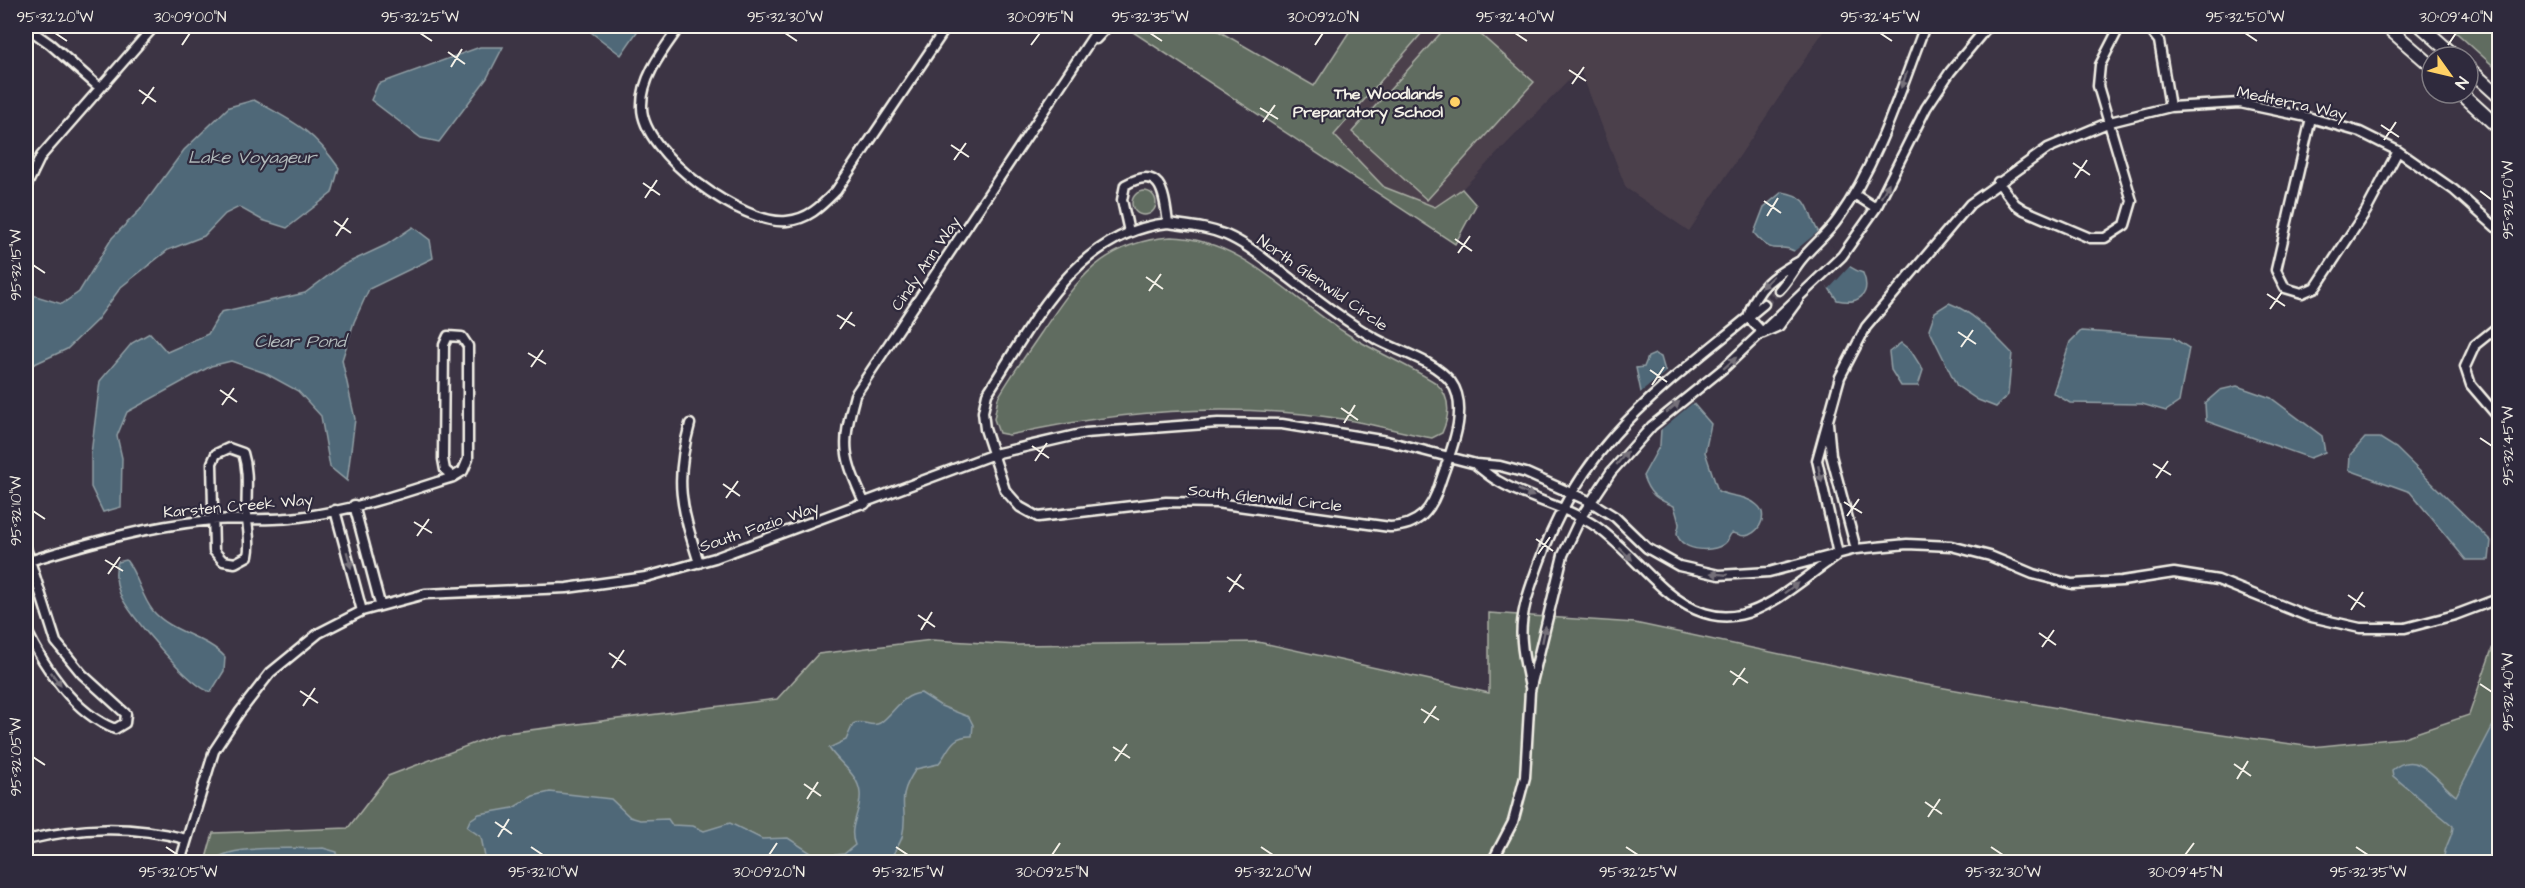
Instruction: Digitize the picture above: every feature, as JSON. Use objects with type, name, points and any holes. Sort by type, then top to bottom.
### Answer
[{"type":"main road","points":[[2386,26],[2420,56]]},
{"type":"main road","points":[[2421,26],[2442,45]]},
{"type":"main road","points":[[2480,79],[2499,97]]},
{"type":"main road","points":[[2474,105],[2499,129]]},
{"type":"street","points":[[680,26],[661,54],[644,88],[642,107],[644,124],[652,140],[672,162],[739,207],[770,220],[804,218],[818,210],[836,191],[947,26]]},
{"type":"street","name":"Cindy Ann Way","points":[[866,504],[848,466],[845,432],[855,395],[1100,26]]},
{"type":"street","name":"Cindy Ann Way","points":[[1084,52],[1108,26]]},
{"type":"street","points":[[1779,290],[1790,280],[1801,261],[1825,237],[1872,162],[1925,26]]},
{"type":"street","points":[[1492,862],[1513,822],[1525,777],[1530,691],[1563,555],[1581,517],[1624,456],[1652,426],[1763,333],[1779,326],[1799,298],[1842,256],[1876,208],[1926,108],[1950,72],[1988,26]]},
{"type":"street","points":[[1998,183],[2015,204],[2038,218],[2090,238],[2105,238],[2116,234],[2126,225],[2132,201],[2098,86],[2100,65],[2120,26]]},
{"type":"street","points":[[2147,26],[2159,41],[2170,107]]},
{"type":"street","points":[[26,27],[50,44],[100,88]]},
{"type":"street","points":[[26,187],[41,156],[151,30]]},
{"type":"street","name":"Mediterra Way","points":[[1838,554],[1817,460],[1840,377],[1866,327],[1970,204],[2048,148],[2110,122],[2170,107],[2240,103],[2311,118],[2360,132],[2398,151],[2454,190],[2499,231]]},
{"type":"street","points":[[2311,118],[2276,270],[2285,288],[2302,293],[2316,286],[2366,211],[2398,151]]},
{"type":"street","points":[[1129,232],[1122,200],[1125,185],[1139,177],[1154,180],[1164,191],[1168,223]]},
{"type":"street","points":[[1854,194],[1876,208]]},
{"type":"street","name":"South Glenwild Circle","points":[[1202,228],[1168,223],[1149,225],[1129,232],[1098,248],[1066,277],[987,394],[983,412],[985,429],[1005,490],[1020,507],[1038,517],[1166,502],[1216,503],[1390,527],[1407,526],[1422,517],[1435,499],[1448,456]]},
{"type":"street","name":"North Glenwild Circle","points":[[1202,228],[1248,247],[1338,314],[1376,339],[1436,369],[1451,382],[1459,402],[1458,418],[1448,456]]},
{"type":"street","points":[[1748,317],[1753,299],[1761,287],[1782,270],[1801,261]]},
{"type":"street","points":[[1530,691],[1522,641],[1526,599],[1561,509],[1571,492],[1611,435],[1639,407],[1764,304]]},
{"type":"street","points":[[1748,317],[1763,333]]},
{"type":"street","points":[[2499,325],[2475,345],[2465,367],[2470,386],[2499,419]]},
{"type":"street","points":[[448,336],[462,337],[468,346],[468,459],[463,471],[453,477],[445,470],[442,459],[444,345],[448,336]]},
{"type":"street","name":"Mediterra Way","points":[[1828,417],[1831,455],[1856,549]]},
{"type":"street","points":[[690,423],[681,458],[681,501],[699,562]]},
{"type":"street","name":"South Fazio Way","points":[[180,862],[214,751],[257,689],[270,673],[320,633],[362,611],[380,604],[425,594],[567,588],[646,577],[699,562],[866,504],[994,454],[1085,433],[1218,423],[1282,424],[1334,431],[1476,464],[1500,466],[1571,492],[1591,502],[1615,517],[1647,548],[1679,566],[1719,575],[1769,572],[1856,549],[1907,544],[1951,546],[1990,556],[2033,574],[2072,584],[2122,582],[2174,573],[2218,580],[2307,616],[2360,628],[2405,628],[2455,615],[2499,598]]},
{"type":"street","points":[[229,448],[243,453],[246,465],[247,519],[251,543],[248,556],[235,562],[223,561],[214,551],[213,520],[212,463],[216,454],[229,448]]},
{"type":"street","name":"South Fazio Way","points":[[1476,464],[1499,482],[1581,517],[1600,530],[1666,591],[1697,612],[1723,618],[1750,614],[1774,601],[1838,554]]},
{"type":"street","name":"Karsten Creek Way","points":[[27,562],[98,540],[155,527],[213,520],[298,517],[335,510],[453,477]]},
{"type":"street","points":[[354,505],[380,604]]},
{"type":"street","points":[[335,510],[362,611]]},
{"type":"street","points":[[26,548],[27,562],[56,642],[82,674],[126,714],[125,723],[115,729],[103,724],[63,689],[37,652],[26,629]]},
{"type":"street","points":[[26,840],[58,832],[105,827],[155,831],[186,839]]},
{"type":"shaded area","name":"The Woodlands Preparatory School","points":[[1428,26],[1827,26],[1689,231],[1626,188],[1580,69],[1462,189],[1435,207],[1384,187],[1333,135]]},
{"type":"green space","points":[[1137,26],[1160,26],[1173,32],[1177,26],[1210,26],[1314,86],[1353,26],[1428,26],[1334,135],[1384,187],[1435,207],[1462,189],[1476,205],[1455,244],[1133,32]]},
{"type":"green space","points":[[1447,26],[1471,26],[1534,82],[1427,200],[1352,132]]},
{"type":"green space","points":[[2449,26],[2492,26],[2499,32],[2499,71],[2480,54],[2480,45],[2470,45]]},
{"type":"green space","points":[[1144,191],[1152,195],[1156,203],[1152,211],[1144,215],[1136,211],[1132,203],[1136,195]]},
{"type":"green space","points":[[1171,237],[1197,240],[1242,258],[1344,332],[1436,383],[1441,388],[1448,406],[1447,420],[1442,433],[1432,438],[1342,419],[1259,411],[1217,410],[1133,414],[1050,426],[1009,435],[999,433],[994,419],[998,398],[1054,314],[1080,281],[1109,256],[1127,247],[1147,240]]},
{"type":"green space","points":[[1489,613],[1635,623],[1916,683],[2131,721],[2312,747],[2401,738],[2469,715],[2499,629],[2499,862],[205,862],[213,833],[348,828],[388,776],[498,734],[777,699],[818,654],[932,640],[1018,645],[1258,642],[1489,693]]},
{"type":"water","points":[[583,26],[641,26],[621,55]]},
{"type":"water","points":[[480,47],[503,47],[487,78],[439,142],[421,138],[371,100],[378,84]]},
{"type":"water","name":"Lake Voyageur","points":[[254,100],[301,128],[320,144],[339,168],[332,193],[287,228],[262,220],[239,207],[225,214],[204,236],[168,250],[121,287],[97,320],[67,349],[26,368],[26,293],[62,304],[79,292],[112,238],[140,210],[184,150],[229,107]]},
{"type":"water","points":[[1782,192],[1792,194],[1804,201],[1814,224],[1832,251],[1843,262],[1863,273],[1866,287],[1861,297],[1851,301],[1837,300],[1818,273],[1801,255],[1789,249],[1767,246],[1754,233],[1764,207]]},
{"type":"water","name":"Clear Pond","points":[[413,227],[430,240],[433,258],[369,289],[354,322],[342,360],[355,419],[347,481],[330,467],[321,416],[298,391],[265,373],[231,361],[211,366],[127,412],[117,436],[122,458],[121,507],[103,512],[91,487],[91,454],[100,381],[132,343],[150,333],[167,352],[208,334],[221,312],[305,293],[341,266],[386,245]]},
{"type":"water","points":[[1949,303],[1975,318],[2012,353],[2008,395],[1996,407],[1978,400],[1957,386],[1929,329],[1935,312]]},
{"type":"water","points":[[2081,331],[2172,337],[2189,348],[2179,402],[2166,411],[2142,404],[2070,403],[2053,393],[2070,342]]},
{"type":"water","points":[[1901,343],[1911,351],[1923,370],[1918,386],[1901,386],[1891,370],[1889,352]]},
{"type":"water","points":[[1655,354],[1661,357],[1665,371],[1711,424],[1705,452],[1718,491],[1748,499],[1760,509],[1762,522],[1753,533],[1744,536],[1732,533],[1727,541],[1716,548],[1700,549],[1685,545],[1677,534],[1679,524],[1674,506],[1662,501],[1648,487],[1643,476],[1660,445],[1661,429],[1641,392],[1636,368],[1644,367],[1648,357]]},
{"type":"water","points":[[2237,386],[2271,398],[2322,436],[2325,452],[2310,458],[2206,421],[2205,403],[2220,390]]},
{"type":"water","points":[[2365,438],[2380,438],[2396,448],[2491,541],[2489,560],[2466,560],[2410,492],[2349,470],[2350,455]]},
{"type":"water","points":[[126,560],[153,611],[170,625],[208,644],[225,657],[224,671],[211,692],[189,678],[176,665],[125,604],[119,590],[116,573],[118,562]]},
{"type":"water","points":[[921,693],[941,706],[969,717],[973,725],[972,736],[964,736],[954,742],[938,764],[916,769],[905,789],[902,837],[889,862],[486,862],[481,837],[467,827],[470,820],[479,814],[513,808],[533,796],[550,792],[611,799],[630,817],[640,820],[668,819],[672,825],[693,826],[704,831],[730,823],[762,839],[788,838],[817,857],[844,854],[855,845],[853,832],[860,793],[852,774],[829,748],[846,740],[853,724],[880,723],[903,700]]},
{"type":"water","points":[[2499,714],[2499,862],[2436,862],[2444,857],[2453,826],[2393,776],[2392,770],[2401,764],[2410,762],[2419,764],[2456,796]]},
{"type":"water","points":[[323,848],[337,852],[337,862],[212,862],[233,852],[248,850]]},
{"type":"pier","points":[[1819,231],[1850,266],[1829,289],[1792,253]]},
{"type":"pier","points":[[1668,370],[1694,402],[1658,432],[1639,394]]},
{"type":"tunnel","points":[[1764,304],[1779,290]]},
{"type":"place","name":"The Woodlands Preparatory School","points":[[1455,102]]}]
